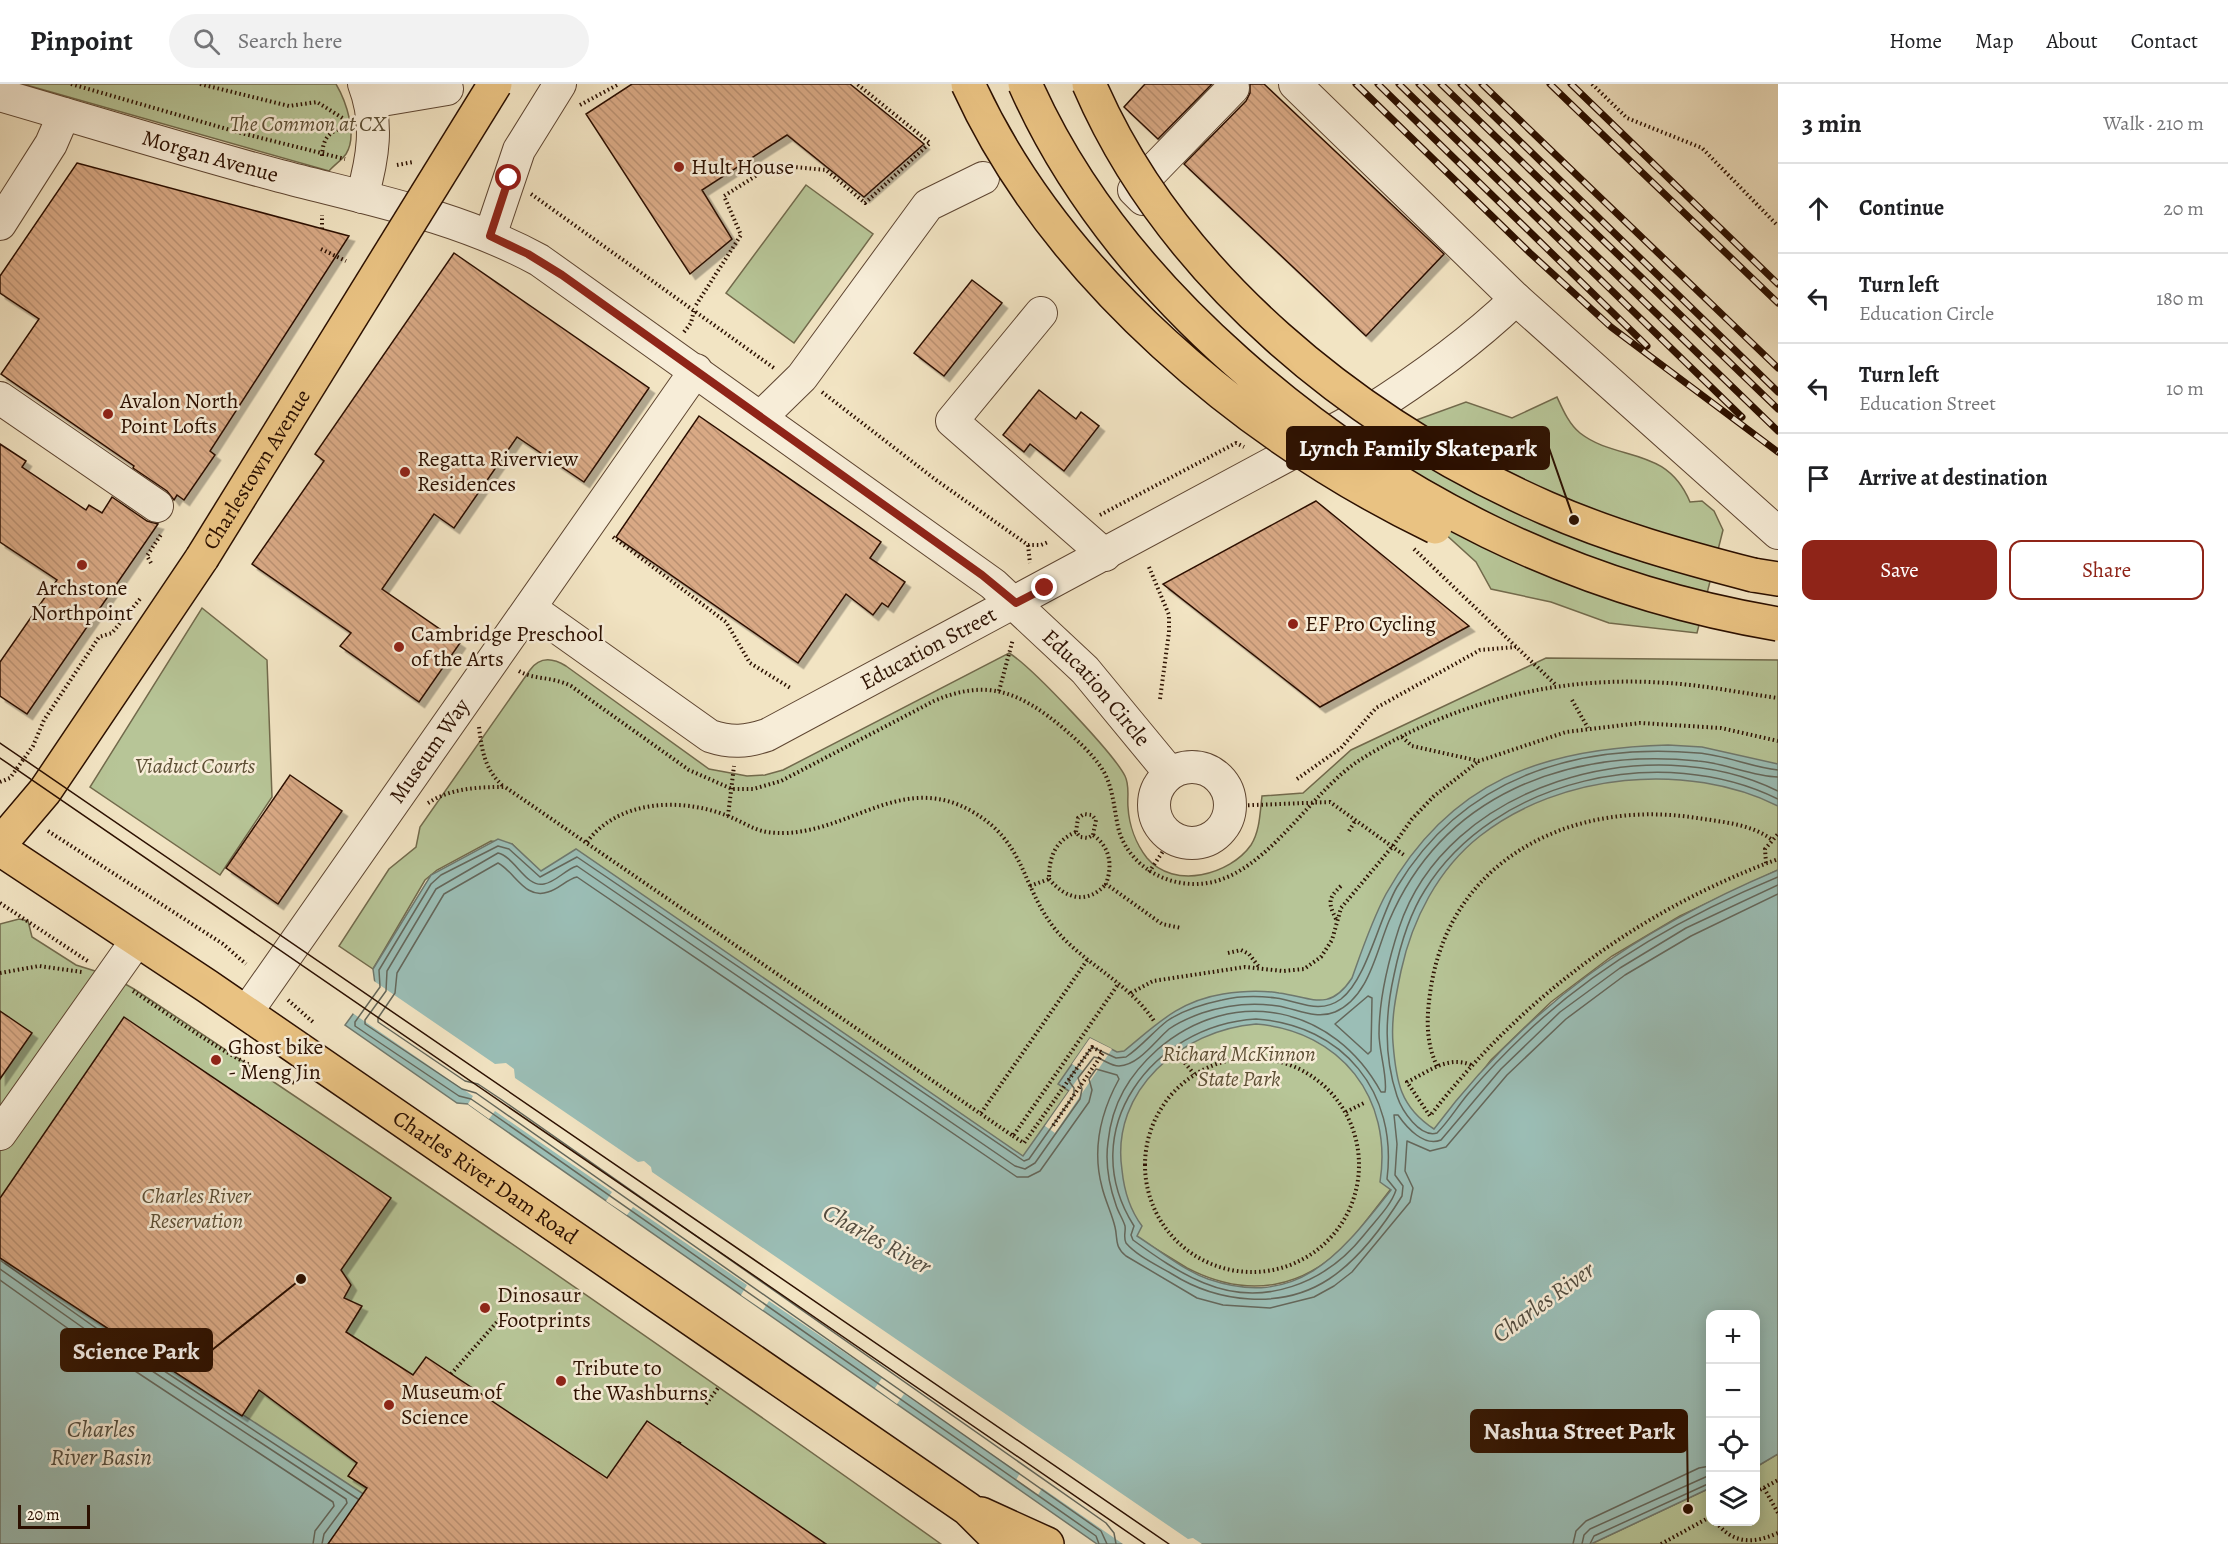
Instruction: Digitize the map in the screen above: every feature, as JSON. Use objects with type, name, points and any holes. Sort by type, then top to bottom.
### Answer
[{"type":"main road","name":"Charlestown Avenue","points":[[0,844],[45,791],[202,558],[495,84]]},
{"type":"main road","points":[[969,84],[1018,174],[1072,246],[1109,286],[1192,367],[1305,454],[1392,506],[1490,550],[1587,583],[1708,611],[1778,624]]},
{"type":"main road","points":[[1025,84],[1074,179],[1131,254],[1224,350],[1321,432],[1429,501],[1516,545],[1626,588],[1708,611]]},
{"type":"main road","points":[[1089,84],[1136,171],[1198,255],[1272,330],[1354,397],[1427,446],[1545,508],[1666,551],[1770,576]]},
{"type":"main road","name":"Charles River Dam Road","points":[[0,849],[246,1013],[968,1509],[1003,1544]]},
{"type":"main road","name":"Charles River Dam Road","points":[[968,1509],[1047,1544]]},
{"type":"street","points":[[1295,84],[1516,299],[1778,533]]},
{"type":"street","points":[[1233,88],[1134,190],[1366,413]]},
{"type":"street","points":[[362,197],[374,144],[374,118],[362,103],[447,89]]},
{"type":"street","points":[[490,236],[523,142],[566,94]]},
{"type":"street","name":"Morgan Avenue","points":[[0,95],[67,99],[362,197],[421,212]]},
{"type":"street","points":[[0,224],[51,144],[67,99]]},
{"type":"street","points":[[760,417],[802,377],[928,205],[983,178]]},
{"type":"street","name":"Education Circle","points":[[421,212],[490,236],[550,267],[982,575],[1016,603],[1108,695],[1170,773]]},
{"type":"street","name":"Education Street","points":[[530,608],[710,736],[735,742],[767,735],[1366,413],[1433,370],[1478,335],[1516,299]]},
{"type":"street","points":[[1041,313],[952,421],[1105,555]]},
{"type":"street","name":"Museum Way","points":[[246,1013],[696,370]]},
{"type":"street","points":[[0,398],[161,517]]},
{"type":"street","points":[[1193,766],[1216,775],[1229,794],[1230,806],[1222,828],[1210,838],[1187,843],[1172,838],[1162,829],[1153,806],[1155,794],[1170,773],[1193,766]]},
{"type":"street","points":[[0,1134],[100,974],[137,940]]},
{"type":"path","points":[[200,84],[289,106],[317,102],[342,118]]},
{"type":"path","points":[[566,94],[581,105],[619,84]]},
{"type":"path","points":[[691,323],[695,307],[741,235],[724,196],[773,165],[826,170],[865,204],[930,143],[857,84]]},
{"type":"path","points":[[1592,84],[1627,118],[1702,148],[1778,226]]},
{"type":"path","points":[[67,99],[237,132],[349,160]]},
{"type":"path","points":[[322,154],[324,141],[329,133],[362,103]]},
{"type":"path","points":[[389,166],[421,161]]},
{"type":"path","points":[[509,178],[695,307],[784,375],[802,377],[936,480],[1028,545],[1041,545],[1236,442],[1252,452]]},
{"type":"path","points":[[322,208],[322,229]]},
{"type":"path","points":[[321,249],[346,261]]},
{"type":"path","points":[[151,563],[147,556],[161,517]]},
{"type":"path","points":[[608,533],[726,622],[750,663],[792,689]]},
{"type":"path","points":[[1028,545],[1031,567]]},
{"type":"path","points":[[1412,547],[1556,685]]},
{"type":"path","points":[[1149,567],[1168,615],[1169,632],[1160,699]]},
{"type":"path","points":[[2,782],[12,776],[33,746],[44,720],[99,637]]},
{"type":"path","points":[[999,691],[1014,638]]},
{"type":"path","points":[[1297,779],[1341,748],[1376,708],[1480,650],[1516,647]]},
{"type":"path","points":[[515,669],[531,677],[552,678],[571,686],[689,770],[732,789],[764,788],[781,781],[947,695],[971,689],[999,691],[1020,699],[1048,716],[1096,760],[1108,783],[1122,837],[1131,853],[1149,872],[1168,880],[1189,884],[1225,878],[1277,840],[1344,771],[1402,737],[1461,709],[1556,685],[1646,681],[1778,698]]},
{"type":"path","points":[[1572,700],[1588,728]]},
{"type":"path","points":[[478,722],[482,752],[491,775],[504,788],[587,842],[1024,1143],[1092,1047],[1103,1053],[1052,1127]]},
{"type":"path","points":[[1131,993],[1153,981],[1245,967],[1283,971],[1304,969],[1321,957],[1332,940],[1337,920],[1348,897],[1392,847],[1412,819],[1434,795],[1479,761],[1542,738],[1588,728],[1640,723],[1673,723],[1721,728],[1778,741]]},
{"type":"path","points":[[1402,737],[1412,746],[1479,761]]},
{"type":"path","points":[[728,816],[734,764]]},
{"type":"path","points":[[424,806],[439,796],[460,790],[504,788]]},
{"type":"path","points":[[587,842],[608,820],[644,807],[679,806],[728,816],[756,831],[784,833],[827,826],[892,800],[912,798],[954,803],[981,817],[1006,837],[1054,928],[1131,993],[1154,1021]]},
{"type":"path","points":[[1230,806],[1330,802],[1404,855]]},
{"type":"path","points":[[1084,814],[1092,815],[1096,820],[1093,835],[1088,838],[1080,837],[1076,832],[1078,818],[1084,814]]},
{"type":"path","points":[[1437,1066],[1431,1054],[1427,1027],[1437,956],[1466,901],[1487,876],[1516,853],[1565,826],[1640,814],[1676,815],[1735,825],[1755,830],[1771,839]]},
{"type":"path","points":[[1349,831],[1355,821]]},
{"type":"path","points":[[1076,832],[1060,843],[1053,852],[1049,864],[1049,879],[1066,895],[1076,898],[1086,898],[1098,893],[1106,884],[1110,861],[1106,849],[1093,835]]},
{"type":"path","points":[[1766,863],[1765,849],[1771,839],[1778,834]]},
{"type":"path","points":[[1149,872],[1172,838]]},
{"type":"path","points":[[82,852],[222,944]]},
{"type":"path","points":[[1472,1065],[1459,1061],[1437,1066],[1407,1082],[1430,1116],[1472,1065],[1537,1000],[1589,959],[1664,911],[1778,859]]},
{"type":"path","points":[[1030,886],[1049,879]]},
{"type":"path","points":[[1106,884],[1162,924],[1181,928]]},
{"type":"path","points":[[1337,920],[1329,905],[1331,895],[1341,886]]},
{"type":"path","points":[[0,903],[100,974],[276,1078]]},
{"type":"path","points":[[1228,953],[1241,950],[1249,954],[1259,968]]},
{"type":"path","points":[[981,1113],[1088,959]]},
{"type":"path","points":[[0,973],[39,966],[100,974]]},
{"type":"path","points":[[1013,1136],[1119,983]]},
{"type":"path","points":[[1179,1056],[1194,1074]]},
{"type":"path","points":[[1241,1058],[1274,1061],[1290,1065],[1312,1076],[1331,1092],[1346,1112],[1356,1138],[1359,1165],[1356,1193],[1346,1218],[1329,1241],[1298,1261],[1281,1268],[1254,1272],[1226,1269],[1200,1259],[1178,1243],[1160,1221],[1149,1196],[1144,1168],[1147,1141],[1162,1107],[1173,1092],[1194,1074],[1217,1064],[1241,1058]]},
{"type":"path","points":[[1346,1112],[1364,1103]]},
{"type":"path","points":[[451,1374],[504,1314]]},
{"type":"path","points":[[706,1404],[718,1388]]},
{"type":"path","points":[[1760,1490],[1778,1480]]},
{"type":"path","points":[[1764,1488],[1778,1513]]},
{"type":"path","points":[[1661,1544],[1706,1519]]},
{"type":"path","points":[[1721,1526],[1736,1540],[1756,1542],[1778,1533]]},
{"type":"green space","name":"The Common at CX","points":[[23,84],[336,84],[349,118],[351,137],[346,154],[329,171]]},
{"type":"green space","points":[[806,185],[873,234],[794,343],[726,293]]},
{"type":"green space","points":[[1557,397],[1569,421],[1580,433],[1594,442],[1640,457],[1668,471],[1680,484],[1690,502],[1702,501],[1714,511],[1723,530],[1697,633],[1609,623],[1551,602],[1491,589],[1476,562],[1355,452],[1400,426],[1466,402],[1512,418]]},
{"type":"green space","name":"Viaduct Courts","points":[[202,608],[267,660],[272,797],[220,875],[90,787]]},
{"type":"green space","name":"Richard McKinnon State Park","points":[[1009,653],[1052,692],[1118,765],[1127,784],[1129,814],[1136,840],[1147,858],[1158,868],[1172,874],[1186,876],[1216,871],[1242,855],[1251,845],[1256,834],[1262,796],[1303,793],[1351,750],[1546,658],[1778,660],[1778,870],[1680,916],[1612,956],[1551,1002],[1491,1060],[1352,1239],[1334,1256],[1295,1279],[1254,1286],[1232,1284],[1187,1268],[541,872],[512,844],[491,841],[437,870],[425,880],[373,969],[339,946],[389,869],[416,847],[420,827],[530,670],[542,660],[556,661],[566,666],[709,769],[747,776],[765,775],[783,770]]},
{"type":"green space","name":"Charles River Reservation","points":[[19,919],[28,921],[32,937],[76,965],[111,976],[134,989],[338,1125],[641,1333],[941,1544],[334,1544],[243,1417],[114,1333],[0,1253],[0,924]]},
{"type":"green space","points":[[1778,1454],[1778,1544],[1591,1544],[1706,1490],[1706,1526],[1760,1526],[1760,1465]]},
{"type":"water","name":"Charles River","points":[[1668,745],[1702,747],[1778,764],[1778,806],[1742,792],[1704,783],[1665,779],[1625,780],[1585,787],[1548,798],[1512,815],[1465,849],[1439,880],[1412,933],[1401,971],[1393,1025],[1398,1081],[1414,1112],[1434,1129],[1507,1045],[1546,1008],[1588,975],[1677,918],[1778,870],[1778,1454],[1760,1465],[1760,1310],[1706,1310],[1706,1490],[1591,1544],[1097,1544],[468,1104],[457,1103],[345,1025],[375,984],[373,969],[431,875],[498,839],[512,844],[541,871],[576,849],[1023,1156],[1069,1091],[1058,1084],[1090,1038],[1117,1052],[1124,1051],[1158,1023],[1181,1008],[1207,997],[1223,994],[1265,991],[1319,1000],[1335,996],[1352,978],[1386,894],[1411,855],[1440,823],[1471,798],[1504,778],[1541,763],[1581,754]],"holes":[[[1256,1024],[1286,1029],[1313,1040],[1336,1055],[1355,1074],[1369,1097],[1378,1123],[1382,1151],[1380,1182],[1391,1190],[1354,1235],[1315,1270],[1293,1281],[1268,1287],[1240,1287],[1208,1279],[1180,1265],[1137,1236],[1142,1226],[1128,1200],[1124,1185],[1121,1141],[1127,1114],[1140,1090],[1157,1069],[1178,1052],[1202,1038],[1229,1029]]]},
{"type":"water","name":"Charles River Basin","points":[[0,1253],[114,1333],[143,1349],[368,1497],[334,1544],[0,1544]]},
{"type":"pier","points":[[371,979],[495,1064],[506,1063],[514,1069],[515,1078],[638,1162],[644,1161],[651,1167],[652,1172],[1188,1539],[1193,1538],[1202,1544],[1123,1544],[1042,1488],[1038,1495],[1016,1480],[1020,1473],[904,1394],[897,1404],[875,1388],[882,1378],[769,1301],[763,1310],[741,1295],[747,1285],[633,1207],[627,1215],[606,1201],[612,1192],[495,1111],[489,1119],[468,1104],[473,1096],[351,1012],[372,983]]},
{"type":"pier","points":[[1090,1038],[1112,1049],[1055,1133],[1045,1126],[1083,1071],[1072,1064]]},
{"type":"building","name":"Hult House","points":[[632,84],[850,84],[924,144],[864,197],[787,135],[702,190],[732,239],[690,274],[586,114]]},
{"type":"building","points":[[1145,84],[1212,84],[1158,139],[1124,107]]},
{"type":"building","points":[[1250,84],[1264,84],[1444,254],[1366,336],[1184,164],[1246,101],[1250,93]]},
{"type":"building","points":[[77,163],[349,236],[210,451],[215,455],[184,500],[177,495],[174,500],[167,491],[133,468],[134,466],[1,374],[39,319],[0,293],[0,276]]},
{"type":"building","name":"Regatta Riverview Residences","points":[[454,253],[649,388],[584,482],[517,437],[454,528],[434,514],[382,589],[460,643],[419,702],[340,646],[351,633],[252,564],[324,461],[315,454]]},
{"type":"building","points":[[972,280],[1002,303],[944,376],[914,353]]},
{"type":"building","points":[[1039,390],[1076,419],[1081,412],[1099,426],[1064,471],[1030,444],[1024,452],[1003,435]]},
{"type":"building","points":[[699,416],[881,542],[870,558],[905,582],[888,607],[882,603],[873,615],[846,594],[798,663],[616,537]]},
{"type":"building","name":"Archstone Northpoint","points":[[0,444],[26,461],[22,467],[86,510],[89,505],[102,513],[112,497],[147,521],[158,524],[27,714],[0,696],[0,662],[57,580],[0,542]]},
{"type":"building","points":[[1316,501],[1469,626],[1320,707],[1163,584]]},
{"type":"building","points":[[290,775],[342,811],[278,904],[226,868]]},
{"type":"building","points":[[0,1011],[32,1033],[0,1079]]},
{"type":"building","points":[[124,1017],[391,1198],[341,1270],[351,1285],[344,1298],[362,1306],[346,1332],[413,1375],[426,1357],[607,1478],[647,1421],[826,1544],[328,1544],[367,1488],[348,1476],[357,1463],[259,1390],[242,1416],[0,1258],[0,1198]]},
{"type":"tram line","points":[[0,743],[1169,1544]]},
{"type":"tram line","points":[[0,758],[1145,1544]]},
{"type":"railway","points":[[1356,84],[1530,253],[1611,327],[1778,452]]},
{"type":"railway","points":[[1378,84],[1647,346]]},
{"type":"railway","points":[[1399,84],[1742,417]]},
{"type":"railway","points":[[1419,84],[1778,431]]},
{"type":"railway","points":[[1441,84],[1778,409]]},
{"type":"railway","points":[[1461,84],[1778,392]]},
{"type":"railway","points":[[1482,84],[1778,368]]},
{"type":"railway","points":[[1550,84],[1778,303]]},
{"type":"railway","points":[[1571,84],[1778,284]]},
{"type":"place","name":"Hult House","points":[[679,167]]},
{"type":"place","name":"Avalon North Point Lofts","points":[[108,414]]},
{"type":"place","name":"Regatta Riverview Residences","points":[[405,472]]},
{"type":"place","name":"Lynch Family Skatepark","points":[[1574,520]]},
{"type":"place","name":"Archstone Northpoint","points":[[82,565]]},
{"type":"place","name":"EF Pro Cycling","points":[[1293,624]]},
{"type":"place","name":"Cambridge Preschool of the Arts","points":[[399,647]]},
{"type":"place","name":"Ghost bike - Meng Jin","points":[[216,1060]]},
{"type":"place","name":"Science Park","points":[[301,1279]]},
{"type":"place","name":"Dinosaur Footprints","points":[[485,1308]]},
{"type":"place","name":"Tribute to the Washburns","points":[[561,1381]]},
{"type":"place","name":"Museum of Science","points":[[389,1405]]},
{"type":"place","name":"Nashua Street Park","points":[[1688,1509]]},
{"type":"route","points":[[509,178],[490,236],[528,254],[562,275],[982,575],[1016,603],[1045,588]]}]
